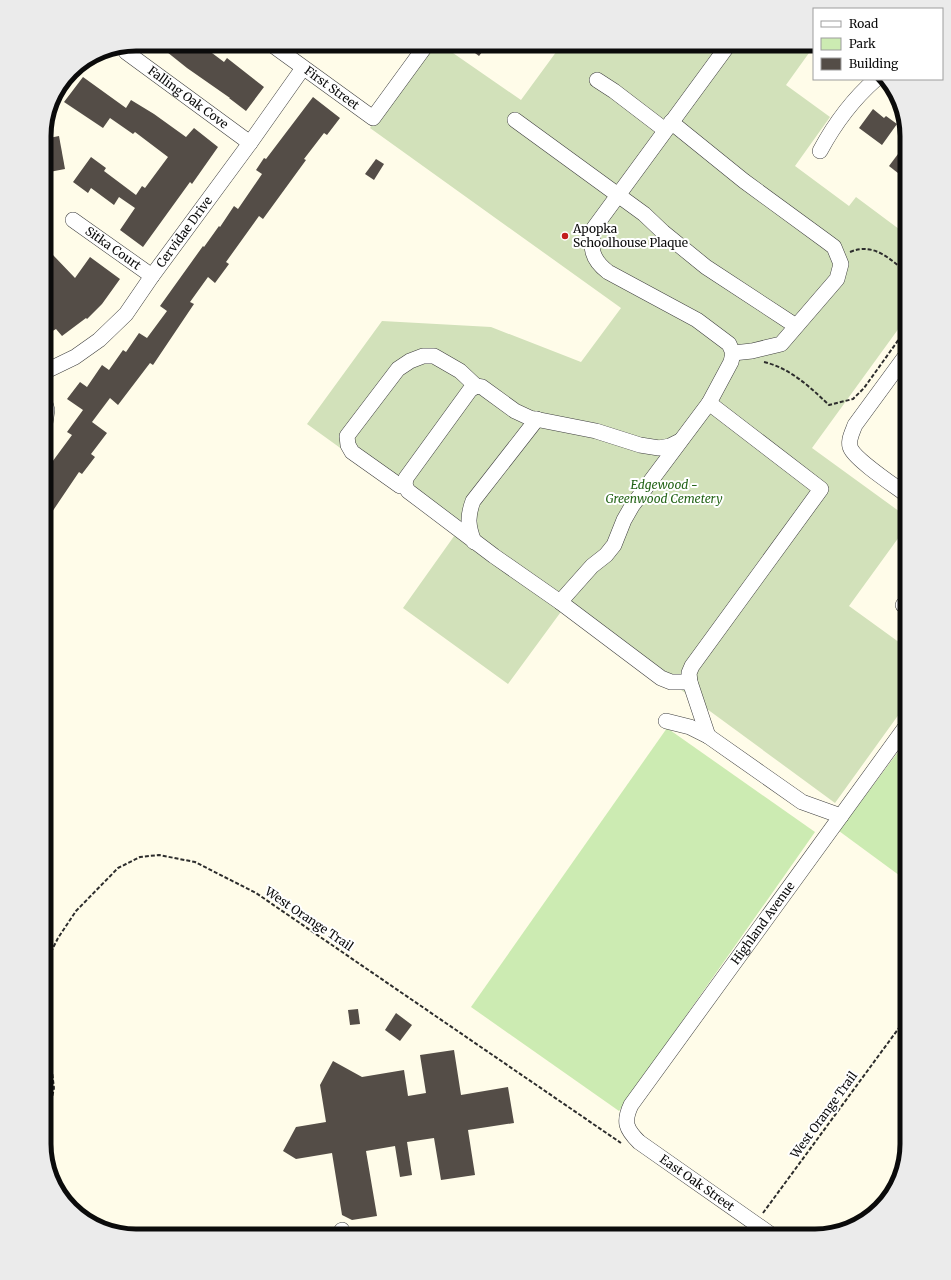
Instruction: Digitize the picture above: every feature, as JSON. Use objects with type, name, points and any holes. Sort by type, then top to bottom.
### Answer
[{"type":"street","name":"First Street","points":[[281,51],[373,118],[422,51]]},
{"type":"street","points":[[560,602],[592,566],[606,555],[614,545],[624,520],[632,506],[708,403],[731,362],[733,353],[729,344],[697,320],[608,272],[599,265],[592,254],[594,228],[724,51]]},
{"type":"street","name":"Falling Oak Cove","points":[[126,52],[250,143]]},
{"type":"street","name":"Cervidae Drive","points":[[51,369],[75,357],[99,340],[126,314],[152,276],[304,68]]},
{"type":"street","points":[[597,80],[668,126],[744,181],[826,241],[834,248],[838,256],[841,264],[837,279],[781,344],[733,353]]},
{"type":"street","points":[[820,151],[833,127],[846,109],[858,95],[875,80]]},
{"type":"street","points":[[515,120],[644,214],[663,232],[706,267],[796,326]]},
{"type":"street","name":"Sitka Court","points":[[73,220],[152,276]]},
{"type":"street","points":[[405,485],[400,486],[352,452],[348,446],[347,436],[398,369],[410,361],[423,356],[434,356],[460,371],[476,386]]},
{"type":"street","points":[[900,364],[855,425],[850,438],[851,449],[860,460],[900,490]]},
{"type":"street","points":[[680,441],[670,446],[659,448],[640,445],[596,431],[530,418],[515,411],[482,386],[476,386],[470,390],[406,478],[405,485],[408,491],[474,542],[560,602],[661,678],[671,682],[690,682]]},
{"type":"street","points":[[708,403],[821,489],[692,666],[690,682],[708,736]]},
{"type":"street","points":[[474,542],[468,517],[473,500],[537,419]]},
{"type":"street","points":[[666,721],[690,728],[708,736],[802,802],[841,816]]},
{"type":"street","name":"Highland Avenue","points":[[626,1124],[626,1115],[631,1105],[900,735]]},
{"type":"street","name":"East Oak Street","points":[[626,1124],[631,1134],[639,1142],[763,1229]]},
{"type":"path","points":[[838,256],[857,249],[872,249],[889,259],[900,268]]},
{"type":"path","points":[[759,361],[773,364],[789,371],[829,405],[853,399],[864,388],[900,338]]},
{"type":"path","name":"West Orange Trail","points":[[51,952],[58,938],[76,911],[118,868],[140,858],[160,855],[195,862],[256,893],[590,1120]]},
{"type":"path","name":"West Orange Trail","points":[[755,1223],[900,1026]]},
{"type":"path","points":[[51,1064],[54,1088],[51,1102]]},
{"type":"green space","name":"Edgewood - Greenwood Cemetery","points":[[426,51],[450,51],[521,100],[557,51],[810,51],[786,85],[830,117],[795,166],[849,206],[856,197],[900,230],[900,327],[812,448],[900,512],[900,536],[849,606],[900,643],[900,713],[835,803],[677,687],[563,609],[508,684],[403,608],[457,532],[307,424],[382,321],[491,327],[581,362],[621,308],[370,128]]},
{"type":"green space","points":[[667,728],[815,832],[619,1111],[471,1007]]},
{"type":"green space","points":[[900,749],[900,876],[839,831]]},
{"type":"building","points":[[166,51],[209,51],[224,62],[227,58],[264,87],[246,111]]},
{"type":"building","points":[[472,51],[483,51],[479,56]]},
{"type":"building","points":[[83,77],[126,108],[131,100],[154,114],[186,137],[194,128],[218,147],[192,184],[190,182],[143,247],[120,230],[135,208],[119,197],[114,205],[91,188],[88,193],[73,182],[91,157],[106,168],[104,171],[136,195],[142,186],[145,188],[168,157],[135,132],[133,134],[110,118],[103,128],[64,102]]},
{"type":"building","points":[[313,97],[340,118],[327,135],[324,133],[304,159],[306,160],[263,219],[259,216],[226,262],[229,264],[215,283],[208,277],[190,302],[194,304],[153,365],[150,363],[118,405],[110,398],[92,422],[107,433],[91,454],[95,457],[82,474],[79,472],[51,514],[51,464],[72,435],[67,432],[83,410],[67,399],[80,382],[87,387],[102,365],[109,370],[123,350],[126,352],[139,333],[147,338],[167,311],[160,306],[203,246],[204,247],[219,226],[220,227],[234,206],[238,209],[262,174],[256,170],[264,158],[266,159]]},
{"type":"building","points":[[873,109],[884,118],[886,116],[897,124],[882,145],[859,128]]},
{"type":"building","points":[[59,136],[65,169],[51,172],[51,138]]},
{"type":"building","points":[[900,151],[900,175],[889,166]]},
{"type":"building","points":[[376,159],[384,164],[374,180],[365,174]]},
{"type":"building","points":[[53,255],[75,278],[90,257],[120,279],[102,304],[87,319],[86,318],[62,336],[56,329],[51,332],[51,257]]},
{"type":"building","points":[[358,1009],[360,1024],[350,1025],[348,1010]]},
{"type":"building","points":[[396,1013],[412,1025],[400,1041],[385,1030]]},
{"type":"building","points":[[454,1050],[461,1095],[508,1087],[514,1123],[468,1130],[475,1175],[441,1180],[434,1138],[407,1142],[412,1175],[400,1177],[395,1146],[366,1151],[377,1216],[352,1220],[342,1215],[332,1153],[296,1159],[283,1151],[296,1127],[326,1122],[320,1085],[333,1061],[362,1077],[404,1070],[408,1096],[426,1093],[420,1055]]},
{"type":"place","name":"Apopka Schoolhouse Plaque","points":[[565,236]]}]
